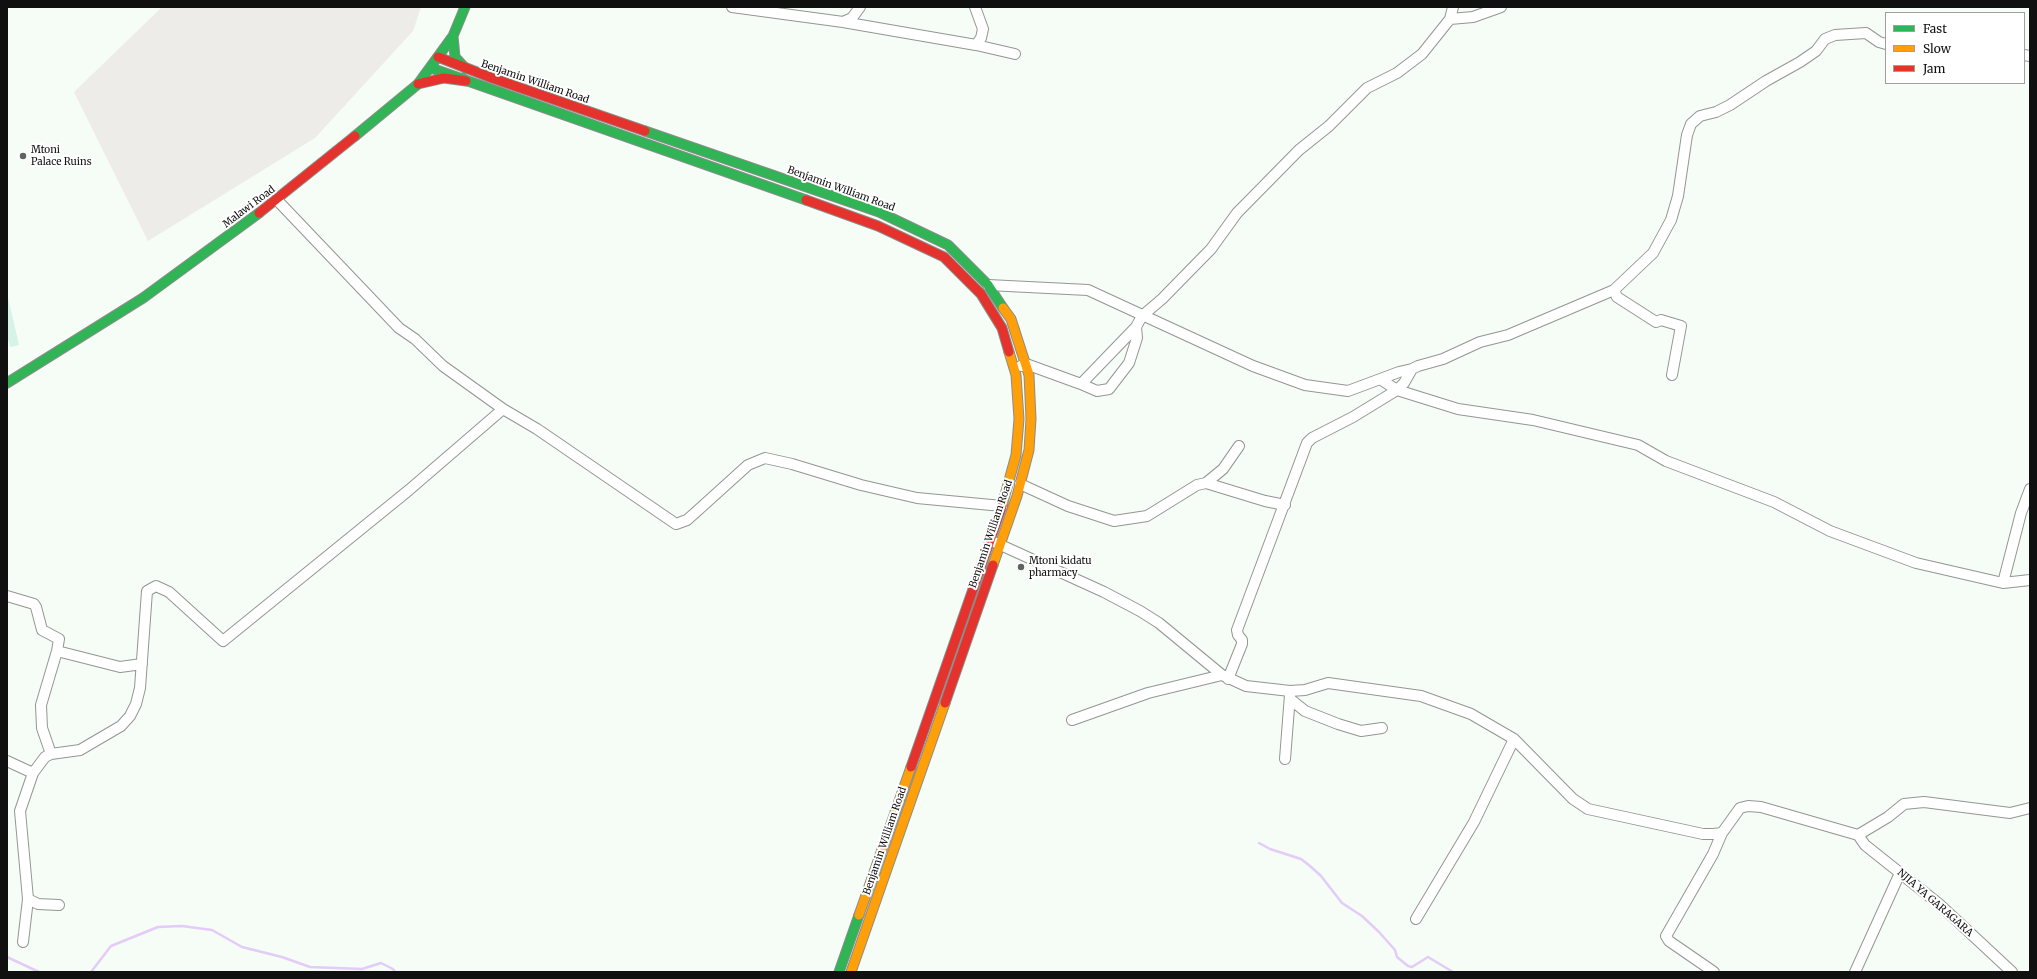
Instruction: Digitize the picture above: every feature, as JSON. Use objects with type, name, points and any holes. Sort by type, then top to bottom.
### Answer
[{"type":"main road","name":"Malawi Road","points":[[7,383],[143,298],[277,200],[418,84],[453,36],[465,7]]},
{"type":"main road","points":[[453,36],[455,57],[466,69]]},
{"type":"main road","name":"Benjamin William Road","points":[[438,57],[466,69],[879,212],[948,245],[988,285],[1011,319],[1029,375],[1031,419],[1029,450],[1020,484],[995,542],[839,972]]},
{"type":"main road","name":"Benjamin William Road","points":[[431,68],[878,226],[944,257],[981,294],[1002,328],[1016,375],[1019,419],[1018,447],[1002,506],[995,542],[851,972]]},
{"type":"main road","points":[[418,84],[444,78],[466,81]]},
{"type":"street","points":[[732,7],[843,22],[976,45],[1015,54]]},
{"type":"street","points":[[843,22],[852,18],[860,7]]},
{"type":"street","points":[[975,7],[983,29],[981,38],[976,45]]},
{"type":"street","points":[[1081,384],[1136,327],[1142,316],[1162,299],[1211,249],[1237,213],[1299,150],[1329,126],[1367,88],[1410,65],[1422,54],[1450,20],[1453,7]]},
{"type":"street","points":[[1450,20],[1473,17],[1501,7]]},
{"type":"street","points":[[988,285],[1082,289],[1253,366],[1305,385],[1348,391],[1393,374],[1443,359],[1480,342],[1508,336],[1614,290],[1653,253],[1671,220],[1678,196],[1686,135],[1691,124],[1700,116],[1716,112],[1730,105],[1766,81],[1800,62],[1816,51],[1825,39],[1850,33],[1866,33],[1879,42],[1885,44]]},
{"type":"street","points":[[277,200],[399,328],[415,339],[443,366],[503,409],[537,429],[676,524],[687,520],[748,465],[765,458],[792,464],[861,485],[917,498],[1002,506]]},
{"type":"street","points":[[1614,290],[1617,297],[1656,322],[1662,320],[1681,326],[1672,375]]},
{"type":"street","points":[[1014,367],[1026,364],[1097,391],[1109,389],[1129,364],[1137,338],[1136,327]]},
{"type":"street","points":[[1225,677],[1242,644],[1242,640],[1238,635],[1237,630],[1249,594],[1285,505],[1296,469],[1307,443],[1312,438],[1353,417],[1400,387],[1412,369]]},
{"type":"street","points":[[1393,374],[1400,387]]},
{"type":"street","points":[[1380,379],[1458,409],[1533,420],[1638,445],[1666,461],[1774,502],[1830,531],[1908,560],[2003,583],[2030,580]]},
{"type":"street","points":[[23,942],[28,899],[20,811],[32,773],[45,757],[51,754],[80,750],[120,726],[130,716],[136,704],[140,688],[146,591],[156,586],[169,592],[223,641],[409,490],[503,409]]},
{"type":"street","points":[[1020,484],[1068,506],[1114,521],[1147,516],[1197,485],[1206,483],[1223,469],[1239,446]]},
{"type":"street","points":[[1206,483],[1266,501],[1285,505]]},
{"type":"street","points":[[2003,583],[2021,513],[2030,489]]},
{"type":"street","points":[[995,542],[1104,592],[1140,611],[1159,623],[1225,677],[1246,686],[1290,695],[1328,683],[1421,696],[1471,714],[1514,739],[1573,799],[1588,809],[1703,834],[1722,833]]},
{"type":"street","points":[[7,596],[34,604],[42,630],[59,639],[42,705],[42,728],[51,754]]},
{"type":"street","points":[[57,651],[120,668],[142,664]]},
{"type":"street","points":[[1072,720],[1148,693],[1225,677]]},
{"type":"street","points":[[1290,695],[1310,714],[1361,731],[1382,728]]},
{"type":"street","points":[[1285,759],[1290,695]]},
{"type":"street","points":[[1416,919],[1474,822],[1514,739]]},
{"type":"street","points":[[7,761],[32,773]]},
{"type":"street","points":[[1714,972],[1669,941],[1666,936],[1713,854],[1722,833],[1740,808],[1748,806],[1761,807],[1858,835],[1888,817],[1904,804],[1924,802],[2010,813],[2030,808]]},
{"type":"street","name":"NJIA YA GARAGARA","points":[[1858,835],[1865,845],[1939,904],[2012,972]]},
{"type":"street","points":[[1855,972],[1900,873]]},
{"type":"street","points":[[28,899],[38,904],[59,905]]},
{"type":"shaded area","points":[[162,7],[421,7],[413,31],[315,138],[148,241],[74,92]]},
{"type":"green space","points":[[7,293],[19,345],[10,347],[7,336]]},
{"type":"waterway","points":[[1259,843],[1270,849],[1301,859],[1310,866],[1321,876],[1342,903],[1362,916],[1379,932],[1395,950],[1397,957],[1408,966],[1412,967],[1428,957],[1453,972]]},
{"type":"waterway","points":[[91,972],[111,946],[158,927],[182,926],[212,930],[242,947],[282,957],[310,967],[362,969],[381,963],[393,969],[395,972]]},
{"type":"waterway","points":[[7,957],[39,972]]},
{"type":"traffic: fast","points":[[355,136],[418,84],[453,36],[465,7]]},
{"type":"traffic: fast","points":[[453,36],[455,57],[466,69]]},
{"type":"traffic: fast","points":[[431,68],[806,200]]},
{"type":"traffic: fast","points":[[645,131],[879,212],[948,245],[988,285],[1003,308]]},
{"type":"traffic: fast","points":[[7,383],[143,298],[259,213]]},
{"type":"traffic: fast","points":[[839,972],[859,915]]},
{"type":"traffic: slow","points":[[993,565],[1017,496],[1029,450],[1031,419],[1029,375],[1011,319],[1003,308]]},
{"type":"traffic: slow","points":[[1002,506],[1016,455],[1019,419],[1016,375],[1009,352]]},
{"type":"traffic: slow","points":[[851,972],[945,703]]},
{"type":"traffic: slow","points":[[859,915],[911,767]]},
{"type":"traffic: jam","points":[[438,57],[492,78],[645,131]]},
{"type":"traffic: jam","points":[[418,84],[444,78],[466,81]]},
{"type":"traffic: jam","points":[[259,213],[355,136]]},
{"type":"traffic: jam","points":[[806,200],[878,226],[944,257],[981,294],[1002,328],[1009,352]]},
{"type":"traffic: jam","points":[[911,767],[1002,506]]},
{"type":"traffic: jam","points":[[945,703],[993,565]]},
{"type":"place","name":"Mtoni Palace Ruins","points":[[23,156]]},
{"type":"place","name":"Mtoni kidatu pharmacy","points":[[1021,567]]}]
